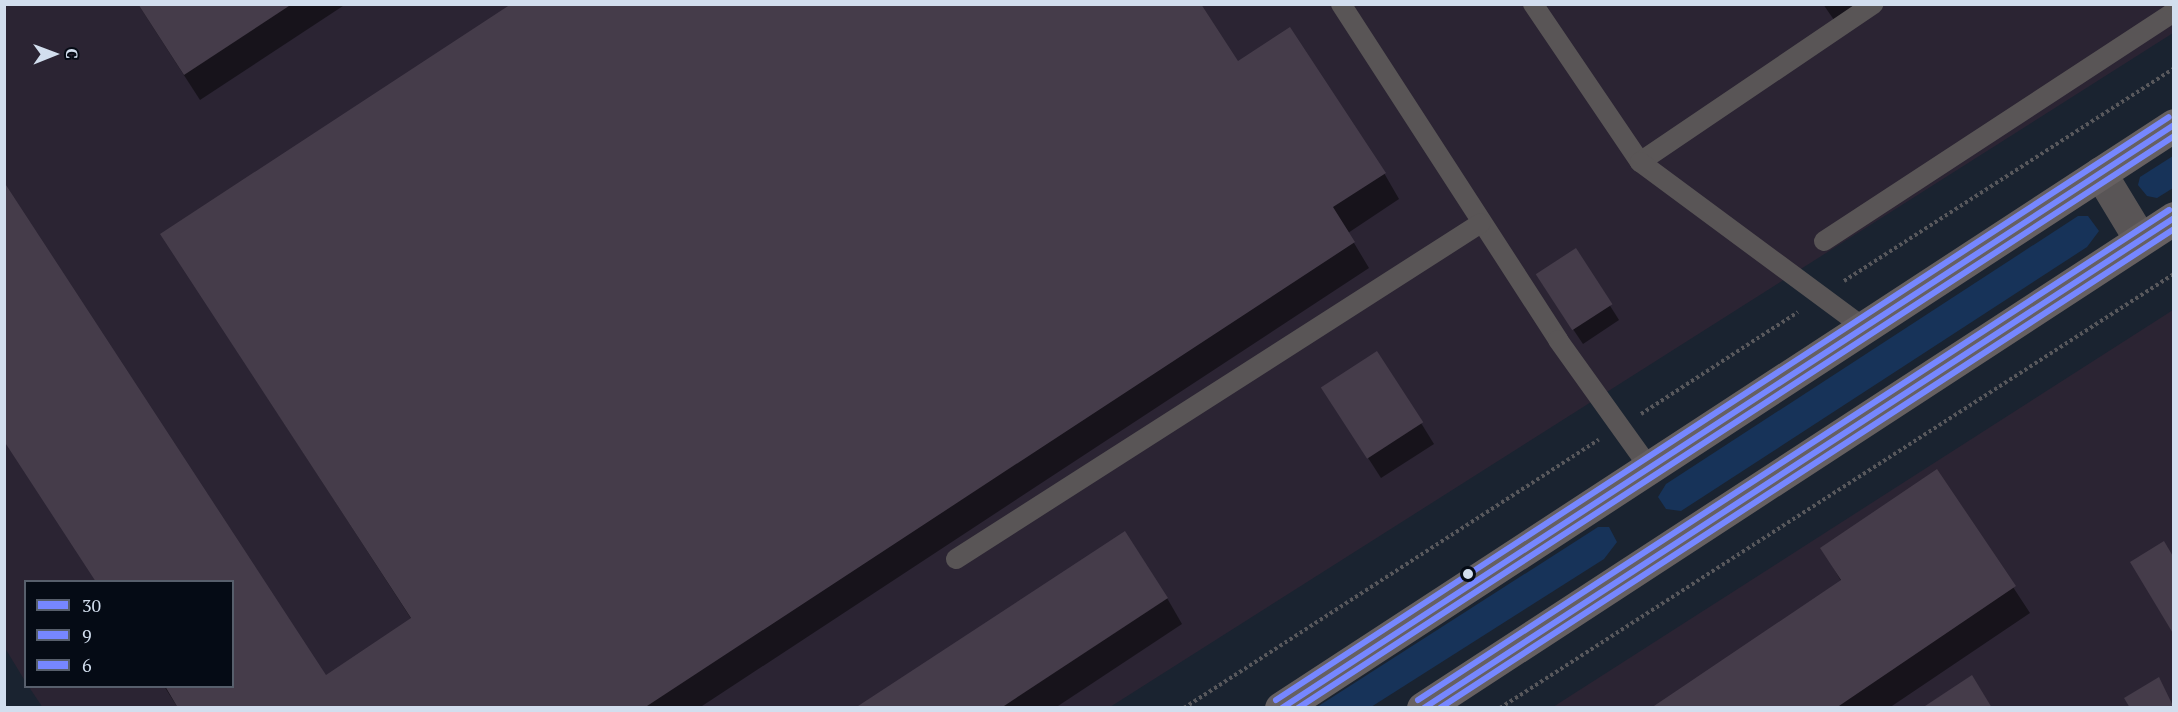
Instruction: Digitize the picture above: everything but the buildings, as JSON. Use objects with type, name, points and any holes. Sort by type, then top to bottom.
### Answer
[{"type":"street","points":[[1281,708],[2174,125]]},
{"type":"street","points":[[2100,173],[2140,239]]},
{"type":"street","points":[[1423,708],[2174,218]]},
{"type":"lane","points":[[1341,4],[1482,223],[1649,467]]},
{"type":"lane","points":[[1533,4],[1640,162],[1863,327]]},
{"type":"lane","points":[[1640,162],[1874,4]]},
{"type":"lane","points":[[1824,241],[2174,12]]},
{"type":"lane","points":[[956,559],[1482,223]]},
{"type":"path","points":[[1184,708],[2174,68]]},
{"type":"path","points":[[1500,708],[2174,274]]},
{"type":"shaded area","points":[[5,5],[2173,5],[2173,33],[1110,707],[43,708],[30,688],[234,688],[234,580],[24,580],[24,679],[5,648]]},
{"type":"shaded area","points":[[2173,156],[2173,188],[2157,198],[2147,196],[2138,185],[2140,177]]},
{"type":"shaded area","points":[[2078,216],[2088,216],[2099,231],[2087,247],[1681,511],[1666,509],[1658,497],[1666,484]]},
{"type":"shaded area","points":[[2173,310],[2173,707],[1553,707]]},
{"type":"shaded area","points":[[1598,527],[1609,527],[1617,542],[1604,559],[1371,707],[1317,707]]},
{"type":"transit line","name":"6","points":[[1276,700],[2169,117]]},
{"type":"transit line","name":"30","points":[[1282,708],[2174,125]]},
{"type":"transit line","name":"9","points":[[1298,708],[2174,136]]},
{"type":"transit line","name":"6","points":[[1418,700],[2169,210]]},
{"type":"transit line","name":"30","points":[[1424,708],[2174,218]]},
{"type":"transit line","name":"9","points":[[1440,708],[2174,229]]}]
